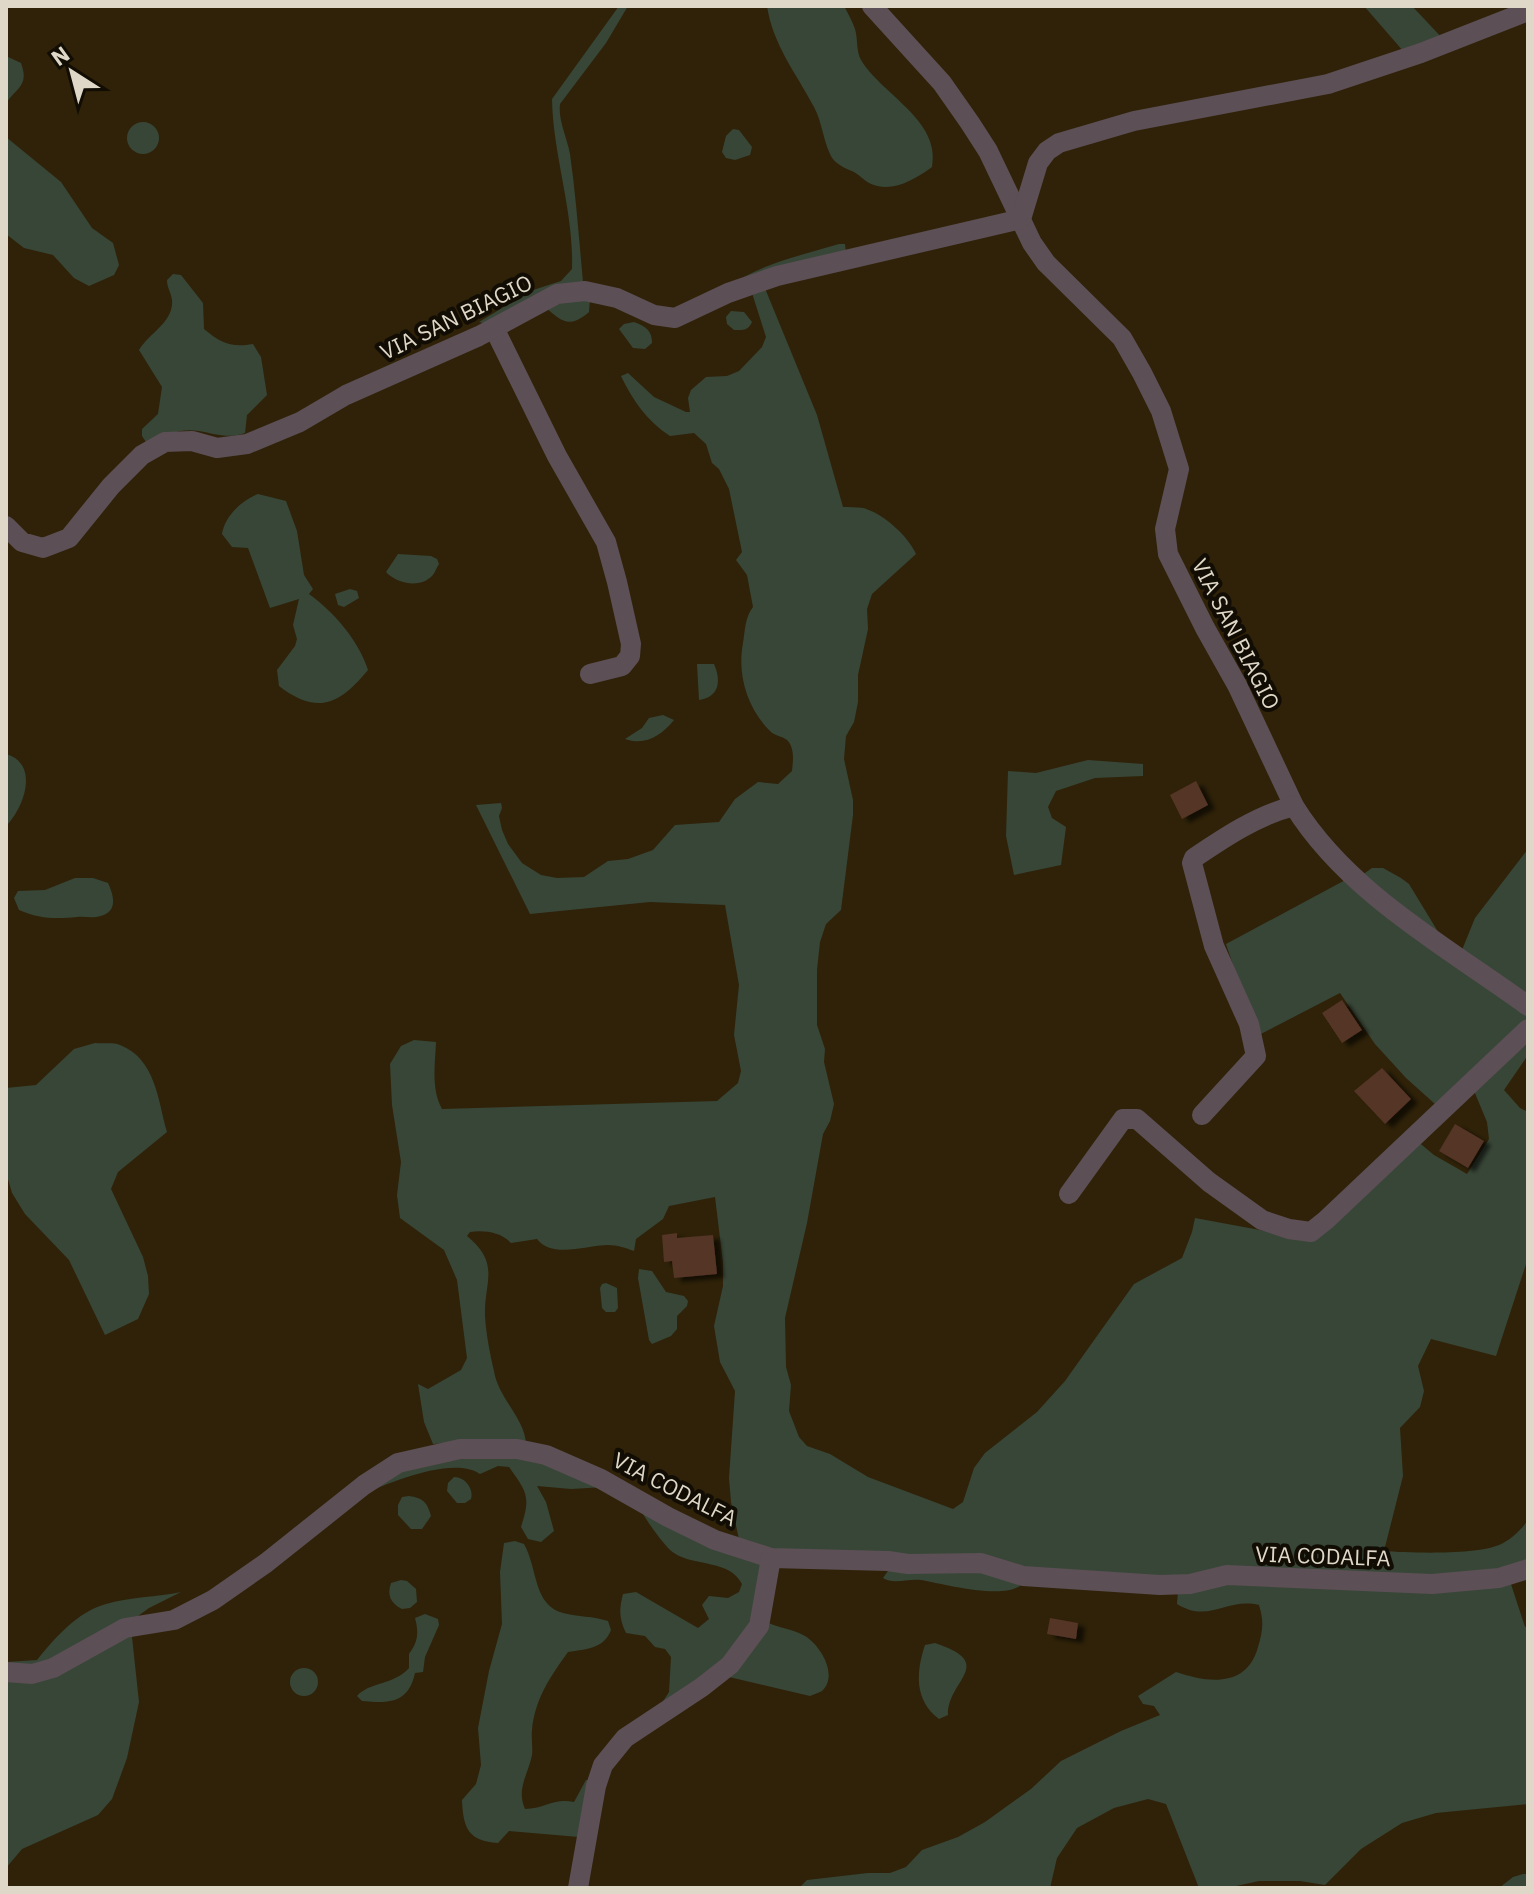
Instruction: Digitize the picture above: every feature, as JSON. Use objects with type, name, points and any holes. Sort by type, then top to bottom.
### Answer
[{"type":"street","name":"VIA SAN BIAGIO","points":[[872,6],[949,93],[988,151],[1032,243],[1046,263],[1122,338],[1161,411],[1179,469],[1165,529],[1168,554],[1237,685],[1294,806],[1316,840],[1364,887],[1528,1006]]},
{"type":"street","points":[[1021,219],[1038,163],[1047,151],[1059,143],[1134,121],[1328,84],[1432,49],[1528,11]]},
{"type":"street","name":"VIA SAN BIAGIO","points":[[6,526],[22,542],[43,548],[69,538],[142,455],[165,442],[192,441],[217,448],[247,444],[300,422],[346,395],[494,328],[557,294],[585,291],[617,298],[654,315],[675,318],[728,293],[777,276],[1021,219]]},
{"type":"street","points":[[494,328],[557,456],[606,542],[631,644],[630,656],[622,666],[590,674]]},
{"type":"street","points":[[1202,1115],[1256,1056],[1249,1024],[1214,946],[1192,863],[1194,858],[1228,836],[1275,811],[1294,806]]},
{"type":"street","points":[[1069,1194],[1123,1119],[1137,1119],[1209,1182],[1262,1220],[1311,1232],[1528,1029]]},
{"type":"street","name":"VIA CODALFA","points":[[6,1672],[32,1674],[53,1668],[125,1628],[174,1620],[213,1600],[266,1563],[364,1485],[398,1463],[460,1449],[517,1449],[546,1455],[601,1479],[715,1540],[771,1558],[908,1564],[981,1563],[1023,1576],[1160,1585],[1190,1584],[1227,1575],[1432,1584],[1499,1578],[1528,1569]]},
{"type":"street","points":[[578,1888],[596,1786],[603,1765],[625,1738],[730,1665],[759,1626],[771,1558]]},
{"type":"green space","points":[[619,6],[628,6],[606,43],[560,104],[572,170],[583,282],[490,325],[479,322],[530,291],[561,281],[572,269],[570,226],[552,99]]},
{"type":"green space","points":[[767,6],[844,6],[855,29],[861,60],[870,73],[908,109],[928,135],[932,167],[910,181],[886,187],[869,183],[834,160],[814,107],[774,33]]},
{"type":"green space","points":[[1364,6],[1412,6],[1444,40],[1404,52]]},
{"type":"green space","points":[[6,56],[21,63],[24,76],[21,85],[6,103]]},
{"type":"green space","points":[[143,122],[155,126],[159,138],[155,150],[143,154],[131,150],[127,138],[131,126]]},
{"type":"green space","points":[[733,129],[739,130],[752,147],[750,155],[735,160],[726,158],[722,152],[726,136]]},
{"type":"green space","points":[[6,137],[61,182],[92,228],[113,243],[119,265],[114,275],[89,286],[74,278],[53,255],[24,248],[6,234]]},
{"type":"green space","points":[[845,244],[846,253],[742,278],[777,262]]},
{"type":"green space","points":[[173,274],[181,275],[203,303],[204,329],[227,343],[253,344],[261,357],[267,395],[247,415],[245,433],[227,436],[179,431],[148,445],[142,436],[142,429],[158,414],[162,387],[139,350],[169,315],[172,300],[167,280]]},
{"type":"green space","points":[[764,286],[817,415],[843,507],[863,508],[879,515],[901,533],[916,554],[872,594],[858,675],[858,702],[854,722],[846,736],[844,759],[853,815],[841,910],[826,924],[820,942],[817,970],[817,1025],[825,1049],[824,1062],[834,1104],[823,1134],[785,1318],[786,1367],[791,1385],[789,1411],[799,1437],[807,1446],[830,1454],[868,1477],[953,1509],[963,1502],[974,1468],[985,1453],[1037,1412],[1065,1381],[1134,1284],[1182,1258],[1195,1218],[1308,1239],[1416,1140],[1434,1155],[1467,1174],[1489,1139],[1487,1122],[1472,1086],[1528,1032],[1528,1055],[1504,1090],[1520,1108],[1528,1112],[1528,1258],[1496,1356],[1431,1339],[1418,1366],[1424,1391],[1420,1407],[1400,1428],[1403,1476],[1384,1551],[1443,1552],[1488,1548],[1508,1540],[1528,1520],[1528,1563],[1467,1577],[1145,1579],[790,1557],[740,1544],[729,1478],[735,1391],[720,1362],[714,1326],[723,1286],[715,1197],[669,1206],[663,1219],[636,1239],[634,1251],[608,1245],[561,1250],[543,1245],[537,1239],[511,1243],[492,1233],[470,1232],[467,1236],[484,1255],[487,1264],[486,1323],[496,1381],[521,1425],[526,1444],[433,1444],[424,1422],[418,1384],[428,1389],[461,1370],[467,1358],[457,1280],[444,1250],[400,1218],[397,1195],[401,1162],[392,1105],[390,1064],[401,1046],[414,1040],[436,1042],[435,1085],[442,1109],[717,1101],[738,1083],[741,1071],[734,1035],[739,985],[725,905],[650,902],[530,914],[476,805],[501,803],[499,816],[502,830],[522,863],[541,875],[584,877],[608,861],[628,859],[653,850],[675,825],[719,822],[735,799],[758,782],[778,784],[792,771],[790,743],[772,733],[762,722],[750,701],[743,679],[741,655],[748,615],[753,607],[747,575],[736,560],[742,552],[729,489],[719,469],[712,463],[706,444],[694,433],[670,436],[654,424],[630,394],[621,376],[628,373],[654,397],[690,412],[688,398],[691,390],[706,377],[727,376],[739,371],[762,347],[766,337],[752,293]]},
{"type":"green space","points":[[590,299],[589,312],[571,322],[561,319],[543,305]]},
{"type":"green space","points":[[731,311],[744,312],[752,322],[749,327],[734,330],[727,324],[726,317]]},
{"type":"green space","points":[[634,322],[645,327],[651,335],[652,343],[645,349],[633,348],[619,329],[624,324]]},
{"type":"green space","points":[[258,494],[286,501],[297,531],[304,575],[313,589],[309,594],[328,609],[344,628],[368,670],[348,691],[328,702],[305,701],[279,686],[277,670],[297,639],[293,625],[299,599],[270,608],[248,548],[232,547],[222,534],[226,521],[235,510]]},
{"type":"green space","points":[[398,554],[431,556],[439,564],[427,580],[402,582],[386,572]]},
{"type":"green space","points":[[350,589],[357,591],[359,598],[344,607],[338,605],[335,594]]},
{"type":"green space","points":[[697,664],[714,664],[718,676],[715,692],[699,700]]},
{"type":"green space","points":[[663,715],[674,720],[658,735],[639,741],[625,739],[642,728],[649,718]]},
{"type":"green space","points":[[6,754],[23,767],[26,787],[18,809],[6,826]]},
{"type":"green space","points":[[1088,760],[1143,764],[1143,776],[1095,778],[1056,791],[1048,807],[1052,818],[1066,827],[1061,865],[1014,875],[1006,836],[1008,771],[1036,773]]},
{"type":"green space","points":[[1528,849],[1528,1017],[1435,1104],[1375,1044],[1340,993],[1257,1036],[1226,944],[1349,878],[1362,875],[1372,868],[1383,868],[1409,884],[1440,935],[1462,950],[1475,918]]},
{"type":"green space","points":[[75,878],[93,878],[108,883],[113,904],[108,913],[94,917],[55,918],[19,910],[14,898],[18,891],[45,890]]},
{"type":"green space","points":[[95,1043],[120,1045],[141,1060],[154,1082],[167,1132],[118,1172],[111,1189],[143,1257],[149,1294],[138,1319],[105,1335],[69,1260],[25,1214],[12,1193],[6,1172],[6,1088],[36,1085],[74,1049]]},
{"type":"green space","points":[[639,1269],[652,1271],[666,1292],[684,1296],[688,1301],[677,1316],[677,1329],[671,1336],[652,1344],[638,1278]]},
{"type":"green space","points":[[606,1283],[617,1288],[618,1308],[615,1312],[606,1312],[602,1308],[600,1288]]},
{"type":"green space","points":[[530,1455],[605,1487],[571,1489],[537,1486],[546,1502],[554,1531],[541,1542],[528,1539],[521,1527],[526,1495],[509,1467],[498,1466],[480,1474],[468,1469],[439,1469],[364,1494],[399,1465],[439,1457]]},
{"type":"green space","points":[[454,1477],[465,1481],[470,1488],[471,1499],[465,1503],[457,1503],[447,1491],[448,1483]]},
{"type":"green space","points":[[409,1496],[424,1502],[431,1516],[422,1529],[411,1529],[398,1515],[402,1497]]},
{"type":"green space","points":[[636,1502],[769,1558],[764,1621],[801,1634],[816,1646],[828,1669],[829,1677],[822,1691],[810,1696],[729,1677],[662,1703],[669,1692],[671,1657],[665,1649],[655,1647],[645,1636],[626,1633],[620,1614],[623,1594],[636,1592],[698,1628],[709,1619],[702,1605],[709,1596],[728,1598],[739,1592],[742,1584],[729,1571],[682,1557],[670,1550]]},
{"type":"green space","points":[[515,1541],[524,1544],[541,1594],[553,1609],[608,1621],[611,1630],[599,1645],[568,1652],[549,1679],[534,1719],[532,1755],[522,1788],[525,1809],[532,1809],[560,1801],[574,1802],[586,1780],[592,1780],[579,1837],[509,1831],[498,1843],[488,1842],[474,1836],[464,1819],[462,1800],[476,1784],[481,1765],[478,1728],[502,1624],[500,1572],[504,1543]]},
{"type":"green space","points":[[973,1567],[1021,1585],[1013,1589],[988,1591],[921,1580],[892,1581],[883,1578],[890,1568]]},
{"type":"green space","points":[[1509,1578],[1525,1627],[1528,1626],[1528,1804],[1436,1813],[1402,1823],[1361,1849],[1325,1885],[1300,1881],[1259,1881],[1227,1888],[1199,1888],[1166,1804],[1148,1799],[1114,1808],[1077,1828],[1057,1858],[1050,1888],[799,1888],[807,1880],[890,1873],[906,1867],[922,1850],[958,1837],[985,1822],[1031,1789],[1061,1761],[1160,1715],[1154,1706],[1143,1704],[1138,1696],[1176,1672],[1213,1680],[1236,1676],[1245,1670],[1253,1660],[1261,1636],[1259,1605],[1237,1604],[1199,1611],[1177,1604],[1178,1591],[1204,1584]]},
{"type":"green space","points":[[401,1580],[416,1589],[417,1602],[410,1608],[402,1609],[390,1598],[391,1583]]},
{"type":"green space","points":[[181,1592],[134,1619],[132,1637],[139,1702],[127,1758],[112,1799],[98,1815],[22,1849],[6,1868],[6,1662],[37,1660],[67,1627],[95,1608],[124,1600]]},
{"type":"green space","points":[[425,1614],[438,1619],[439,1625],[425,1657],[423,1672],[415,1673],[407,1691],[395,1700],[362,1701],[357,1696],[362,1691],[396,1678],[409,1668],[409,1654],[417,1637],[415,1618]]},
{"type":"green space","points":[[935,1643],[954,1651],[967,1666],[954,1692],[948,1715],[939,1719],[925,1703],[919,1685],[925,1645]]},
{"type":"green space","points":[[304,1668],[314,1672],[318,1682],[314,1692],[304,1696],[294,1692],[290,1682],[294,1672]]},
{"type":"green space","points":[[1528,1874],[1528,1888],[1499,1888],[1513,1877]]},
{"type":"building","points":[[1196,781],[1208,805],[1182,819],[1170,795]]},
{"type":"building","points":[[1342,1000],[1362,1030],[1342,1043],[1322,1013]]},
{"type":"building","points":[[1382,1068],[1411,1099],[1385,1124],[1354,1091]]},
{"type":"building","points":[[1455,1124],[1484,1141],[1468,1168],[1439,1151]]},
{"type":"building","points":[[677,1233],[677,1238],[713,1235],[717,1274],[674,1278],[672,1261],[664,1262],[662,1235]]},
{"type":"building","points":[[1050,1618],[1078,1623],[1076,1639],[1047,1634]]}]
